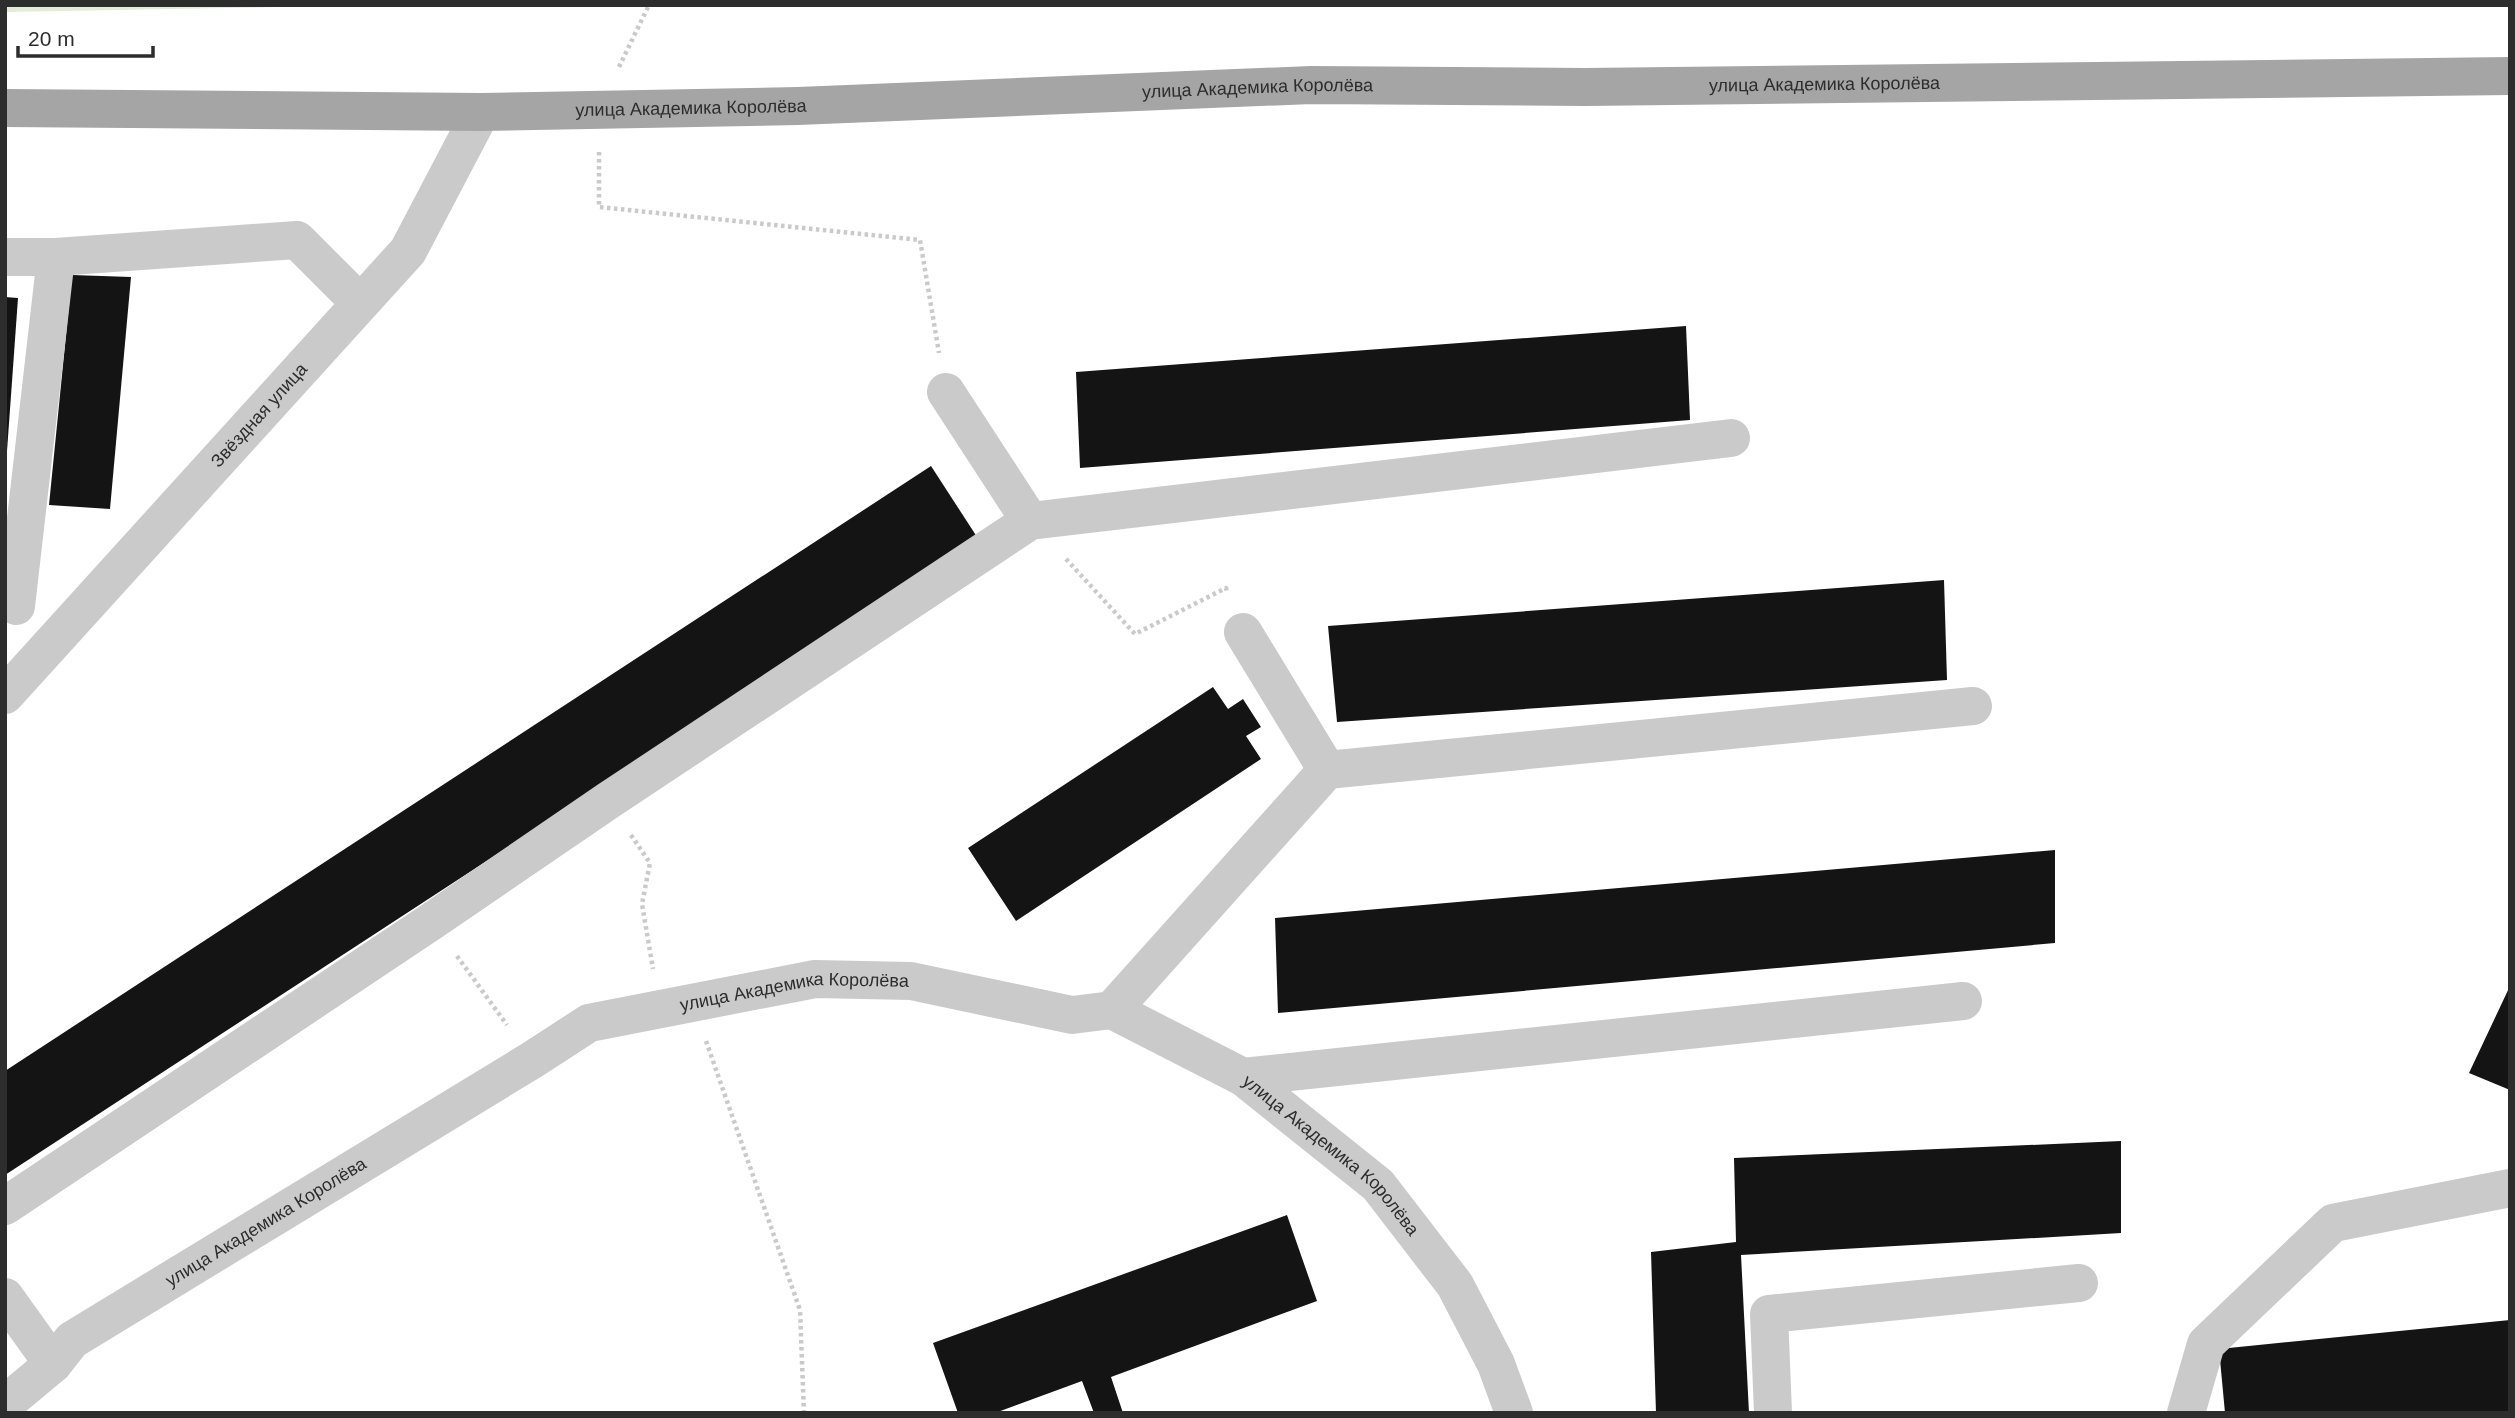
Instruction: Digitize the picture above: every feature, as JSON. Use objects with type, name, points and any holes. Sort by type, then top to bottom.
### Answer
[{"type":"main road","name":"улица Академика Королёва","points":[[5,108],[481,112],[799,106],[1298,85],[1585,87],[2510,76]]},
{"type":"street","name":"Звёздная улица","points":[[5,695],[408,251],[481,112]]},
{"type":"street","points":[[5,257],[56,257],[297,240],[360,303]]},
{"type":"street","points":[[56,257],[11,608],[78,615]]},
{"type":"street","points":[[946,392],[1030,521]]},
{"type":"street","points":[[5,1206],[608,800],[1030,521],[1731,438]]},
{"type":"street","points":[[1243,632],[1327,770]]},
{"type":"street","points":[[1112,1010],[1327,770],[1973,706]]},
{"type":"street","name":"улица Академика Королёва","points":[[5,1404],[53,1364],[72,1340],[589,1023],[815,979],[911,981],[1072,1015],[1112,1010],[1243,1077],[1378,1185],[1455,1285],[1496,1364],[1514,1413]]},
{"type":"street","points":[[1243,1077],[1962,1001]]},
{"type":"street","points":[[2186,1413],[2206,1344],[2333,1223],[2510,1188]]},
{"type":"street","points":[[1773,1413],[1769,1314],[2079,1283]]},
{"type":"street","points":[[5,1297],[53,1364]]},
{"type":"path","points":[[649,5],[598,110],[599,206],[920,240],[946,392]]},
{"type":"path","points":[[1030,521],[1135,634],[1226,588],[1243,632]]},
{"type":"path","points":[[628,831],[650,863],[642,904],[653,971],[692,1002],[800,1310],[804,1413]]},
{"type":"path","points":[[432,921],[532,1060]]},
{"type":"green space","points":[[5,5],[392,5],[5,12]]},
{"type":"building","points":[[72,275],[131,277],[110,509],[49,505]]},
{"type":"building","points":[[5,297],[18,298],[7,451],[5,451]]},
{"type":"building","points":[[1686,326],[1690,420],[1080,468],[1076,372]]},
{"type":"building","points":[[931,466],[979,540],[5,1175],[5,1071]]},
{"type":"building","points":[[1944,580],[1947,680],[1337,722],[1328,626]]},
{"type":"building","points":[[1213,687],[1228,709],[1243,699],[1261,727],[1246,736],[1261,759],[1016,921],[968,848]]},
{"type":"building","points":[[2055,850],[2055,943],[1278,1013],[1275,918]]},
{"type":"building","points":[[2510,986],[2510,1090],[2469,1073]]},
{"type":"building","points":[[2121,1141],[2121,1233],[1741,1255],[1749,1413],[1656,1413],[1651,1252],[1736,1242],[1734,1158]]},
{"type":"building","points":[[1287,1215],[1317,1301],[1111,1377],[1123,1413],[1094,1413],[1082,1381],[995,1413],[958,1413],[933,1343]]},
{"type":"building","points":[[2510,1320],[2510,1413],[2225,1413],[2219,1349]]}]
